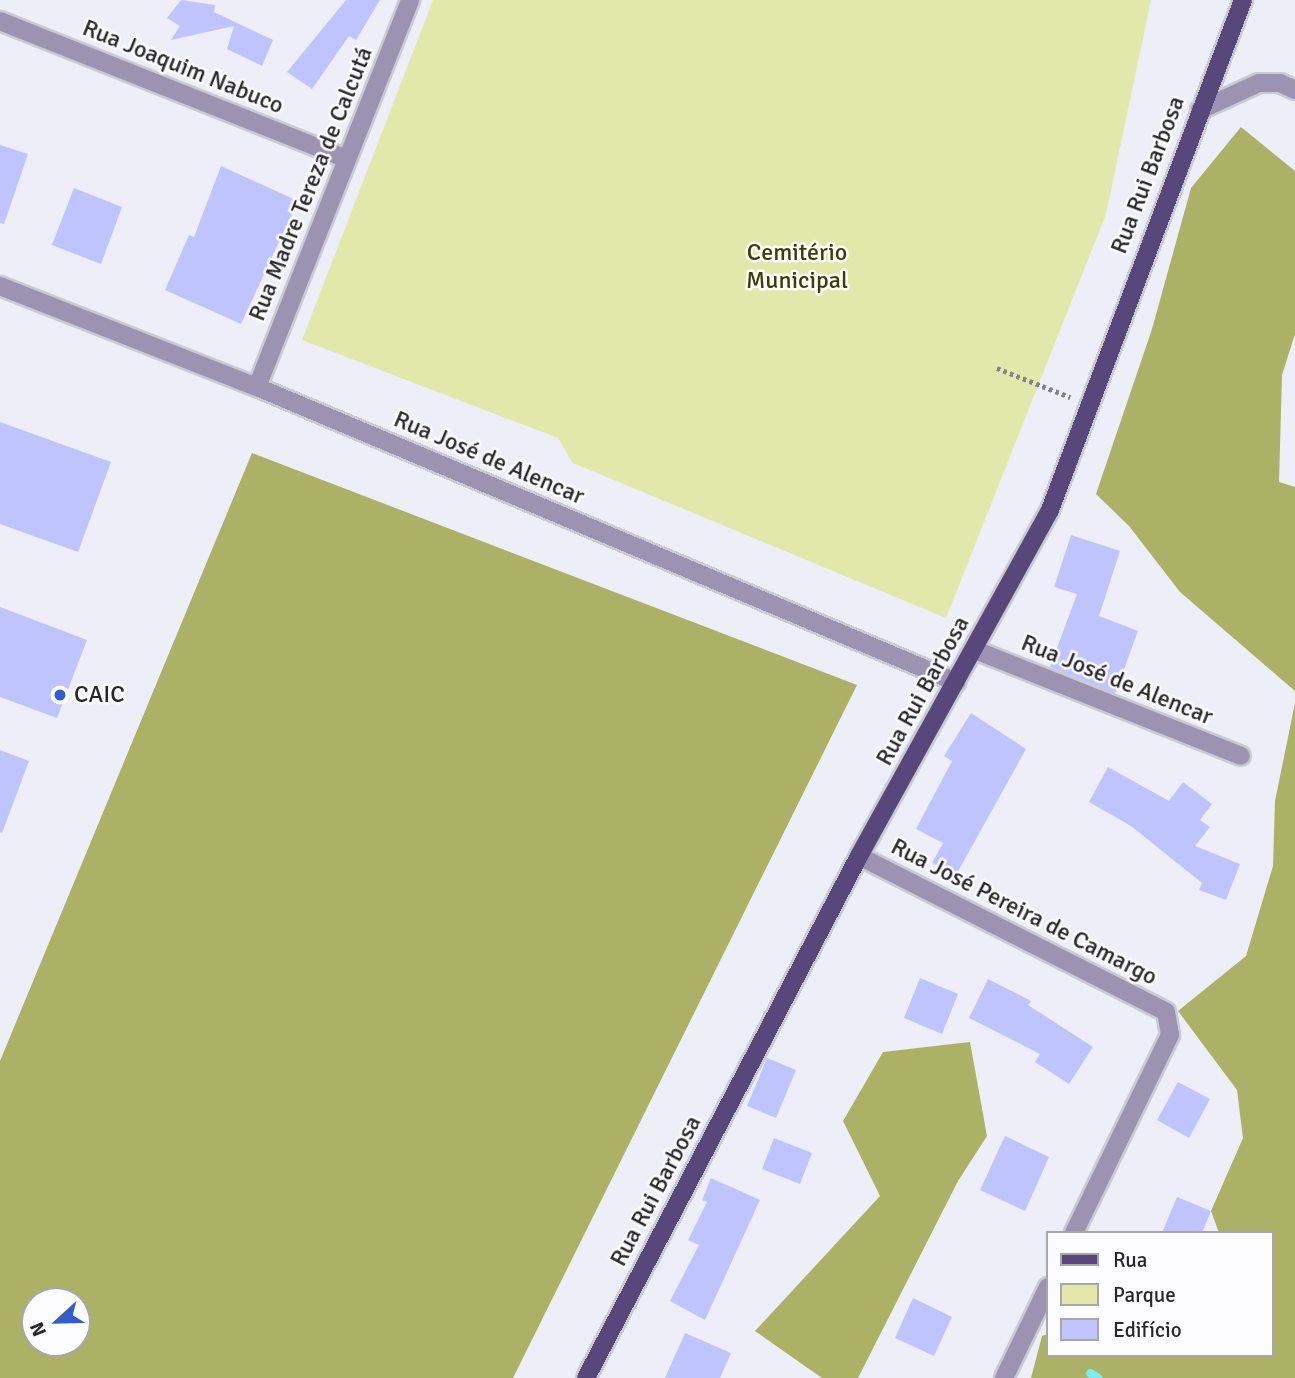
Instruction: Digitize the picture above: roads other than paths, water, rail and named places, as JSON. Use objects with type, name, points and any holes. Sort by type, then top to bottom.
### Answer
[{"type":"main road","name":"Rua Rui Barbosa","points":[[586,1378],[859,856],[1050,510],[1243,0]]},
{"type":"street","name":"Rua Madre Tereza de Calcutá","points":[[257,387],[410,0]]},
{"type":"street","name":"Rua Joaquim Nabuco","points":[[0,21],[347,159]]},
{"type":"street","points":[[1200,110],[1259,83],[1280,83],[1295,90]]},
{"type":"street","name":"Rua José de Alencar","points":[[0,286],[257,387],[956,682]]},
{"type":"street","name":"Rua José de Alencar","points":[[975,650],[1241,756]]},
{"type":"street","name":"Rua José Pereira de Camargo","points":[[859,856],[1166,1013],[1170,1035],[1075,1231]]},
{"type":"street","points":[[1004,1378],[1046,1291]]},
{"type":"waterway","points":[[1090,1373],[1098,1378]]},
{"type":"place","name":"CAIC","points":[[60,695]]},
{"type":"park label","name":"Cemitério Municipal","points":[[797,267]]}]
